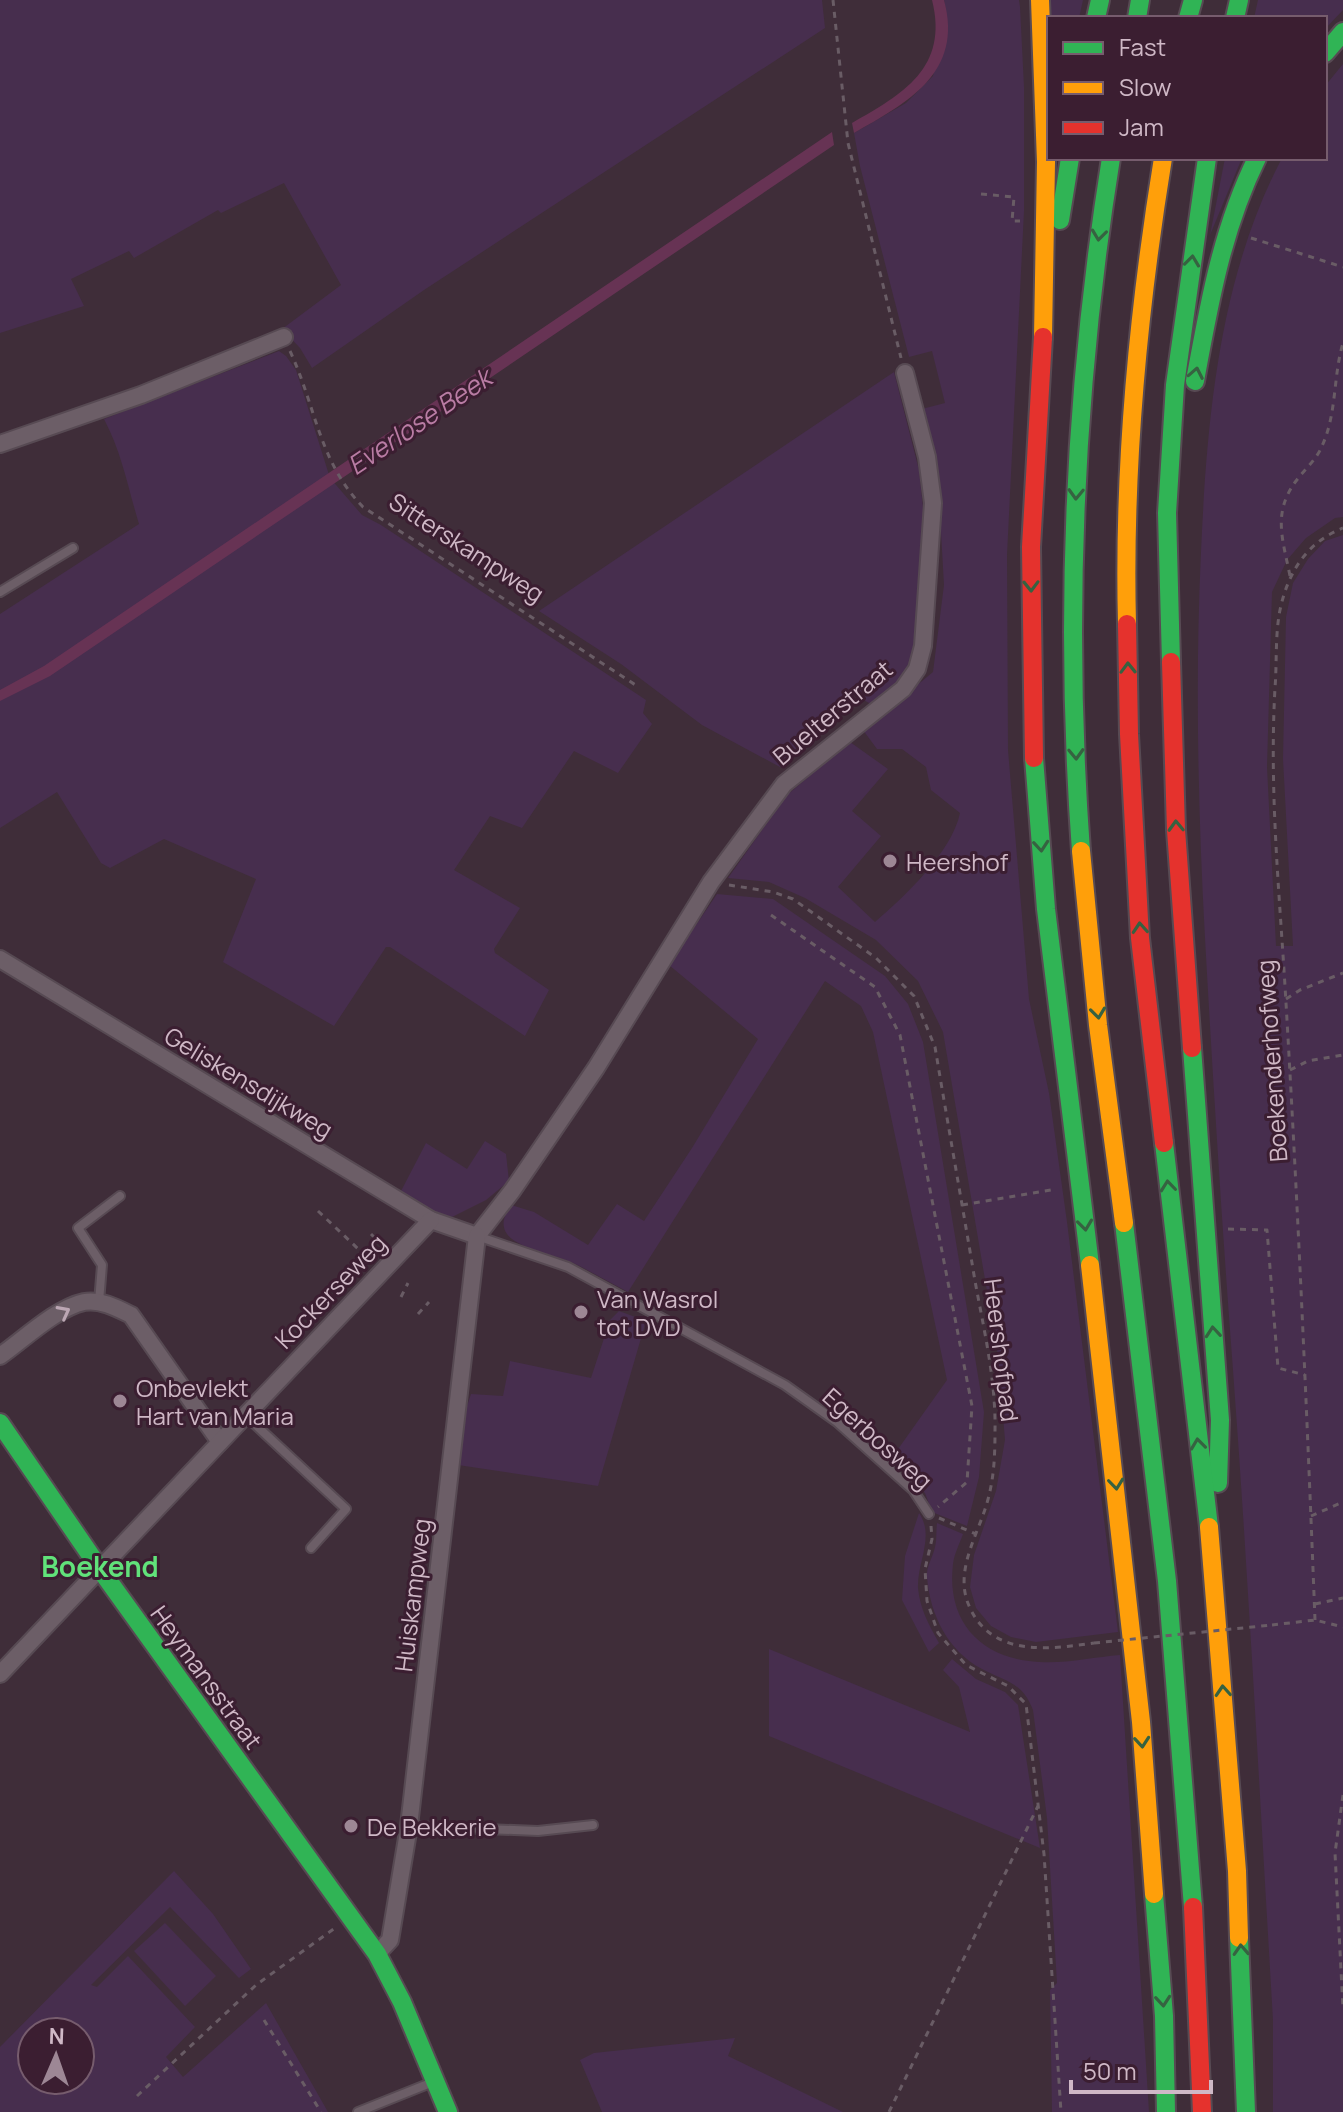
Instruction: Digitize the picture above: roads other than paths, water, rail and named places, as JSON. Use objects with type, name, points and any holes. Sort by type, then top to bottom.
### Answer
[{"type":"main road","points":[[1040,0],[1046,162],[1042,368],[1031,547],[1033,744],[1046,909],[1109,1416],[1141,1722],[1164,2016],[1166,2112]]},
{"type":"main road","points":[[1327,51],[1343,32]]},
{"type":"main road","points":[[1042,368],[1070,160]]},
{"type":"main road","points":[[1111,160],[1089,323],[1077,459],[1073,635],[1077,793],[1095,991],[1148,1408],[1179,1717],[1199,2011],[1202,2112]]},
{"type":"main road","points":[[1163,160],[1138,356],[1129,485],[1126,592],[1129,734],[1140,938],[1215,1577],[1237,1871],[1246,2112]]},
{"type":"main road","points":[[1207,160],[1175,385],[1167,513],[1176,830],[1220,1420],[1215,1577]]},
{"type":"main road","points":[[1169,589],[1194,385],[1212,289],[1229,230],[1256,160]]},
{"type":"main road","name":"Heymansstraat","points":[[0,1423],[100,1569],[377,1954],[402,2002],[448,2112]]},
{"type":"street","points":[[0,444],[141,395],[284,337]]},
{"type":"street","name":"Buelterstraat","points":[[477,1236],[512,1191],[596,1068],[711,882],[784,784],[903,689],[917,669],[923,646],[933,503],[927,457],[905,373]]},
{"type":"street","name":"Geliskensdijkweg","points":[[0,959],[431,1220],[477,1236]]},
{"type":"street","name":"Kockerseweg","points":[[0,1674],[431,1220]]},
{"type":"street","name":"Huiskampweg","points":[[377,1954],[390,1940],[409,1826],[477,1236]]},
{"type":"street","points":[[0,1356],[61,1312],[85,1302],[111,1305],[131,1315],[220,1442]]},
{"type":"lane","points":[[0,592],[73,548]]},
{"type":"lane","points":[[99,1303],[102,1265],[78,1228],[120,1196]]},
{"type":"lane","name":"Egerbosweg","points":[[477,1236],[568,1267],[785,1385],[837,1422],[913,1490],[929,1514]]},
{"type":"lane","points":[[245,1415],[346,1509],[311,1548]]},
{"type":"lane","points":[[409,1826],[538,1831],[593,1825]]},
{"type":"lane","points":[[358,2112],[434,2081]]},
{"type":"water","points":[[932,0],[944,0],[948,25],[946,47],[938,66],[911,97],[854,133],[852,123],[904,89],[928,61],[936,24]]},
{"type":"water","name":"Everlose Beek","points":[[832,132],[834,145],[50,676],[0,701],[0,690],[44,666]]},
{"type":"place","name":"Heershof","points":[[890,861]]},
{"type":"place","name":"Van Wasrol tot DVD","points":[[581,1312]]},
{"type":"place","name":"Onbevlekt Hart van Maria","points":[[120,1401]]},
{"type":"place","name":"De Bekkerie","points":[[351,1826]]},
{"type":"district","name":"Boekend","points":[[100,1566]]}]
